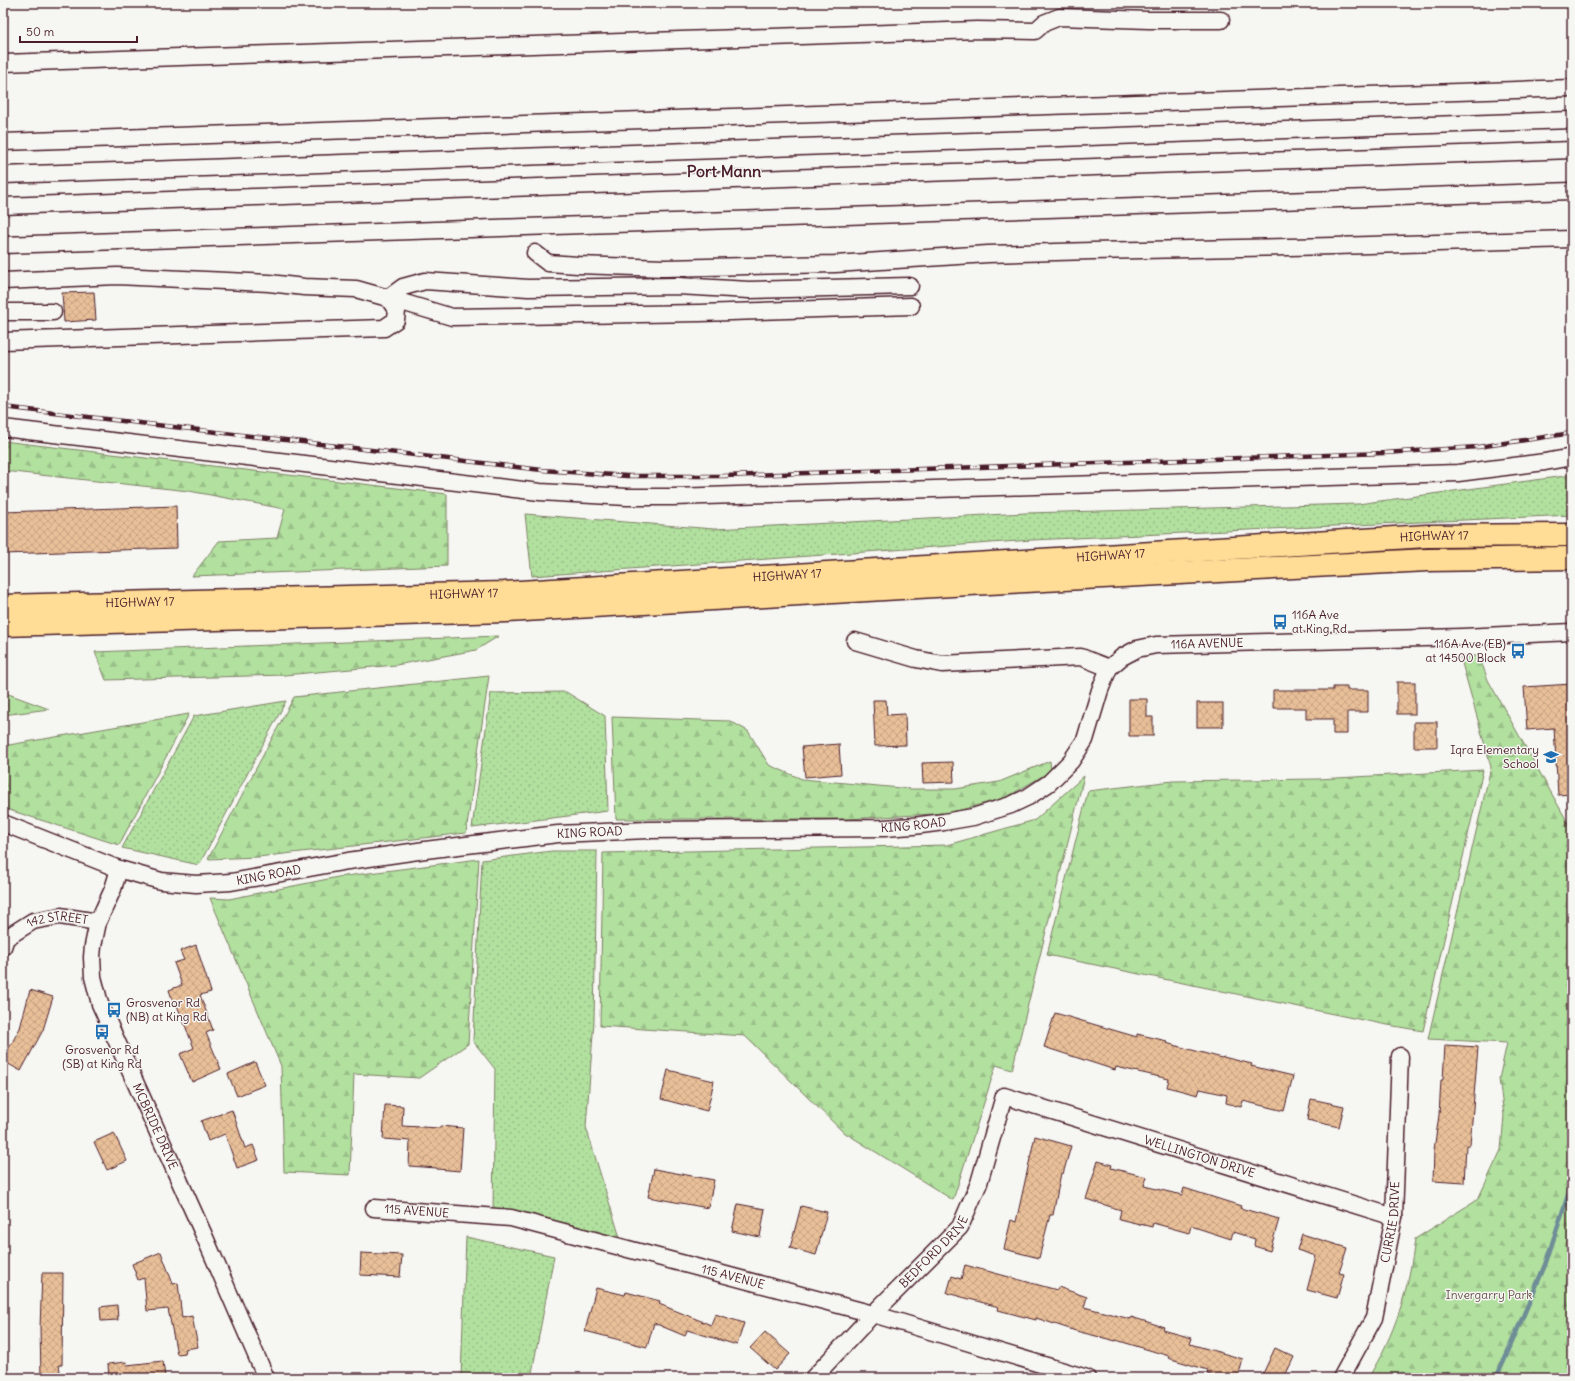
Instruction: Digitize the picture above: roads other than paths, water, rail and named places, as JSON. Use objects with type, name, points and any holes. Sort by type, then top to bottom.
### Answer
[{"type":"highway","name":"HIGHWAY 17","points":[[3,606],[504,593],[1427,536],[1572,535]]},
{"type":"highway","name":"HIGHWAY 17","points":[[3,625],[507,611],[969,584],[1427,560],[1572,558]]},
{"type":"street","points":[[3,63],[977,30],[1035,30],[1044,23],[1059,17],[1149,20],[1221,20]]},
{"type":"street","points":[[3,142],[1572,88]]},
{"type":"street","points":[[3,175],[1572,120]]},
{"type":"street","points":[[3,206],[1572,150]]},
{"type":"street","points":[[3,245],[1572,191]]},
{"type":"street","points":[[535,253],[548,263],[665,268],[836,264],[1010,254],[1572,239]]},
{"type":"street","points":[[574,287],[578,265]]},
{"type":"street","points":[[3,281],[117,276],[253,282],[304,287],[356,289],[452,317],[716,312],[911,306]]},
{"type":"street","points":[[388,298],[403,287],[425,281],[528,288],[678,286],[749,290],[910,286]]},
{"type":"street","points":[[3,341],[384,328],[396,320],[397,311],[388,298]]},
{"type":"street","points":[[3,312],[53,312]]},
{"type":"street","points":[[3,428],[540,492],[627,497],[673,497],[1458,473],[1572,457]]},
{"type":"street","name":"116A AVENUE","points":[[1109,668],[1122,657],[1137,649],[1156,645],[1462,637],[1572,632]]},
{"type":"street","points":[[855,641],[916,659],[942,664],[1081,657],[1109,668]]},
{"type":"street","name":"KING ROAD","points":[[3,823],[119,869],[161,881],[185,884],[231,882],[348,861],[558,834],[648,830],[884,828],[913,826],[973,817],[1011,805],[1049,783],[1066,766],[1085,740],[1100,690],[1109,668]]},
{"type":"street","name":"MCBRIDE DRIVE","points":[[119,869],[113,889],[98,922],[93,946],[92,969],[94,985],[100,1004],[203,1233],[266,1378]]},
{"type":"street","name":"142 STREET","points":[[3,947],[6,938],[33,921],[60,916],[98,922]]},
{"type":"street","name":"CURRIE DRIVE","points":[[1341,1378],[1374,1318],[1394,1217],[1400,1056]]},
{"type":"street","name":"WELLINGTON DRIVE","points":[[1004,1096],[1394,1217]]},
{"type":"street","name":"BEDFORD DRIVE","points":[[813,1378],[873,1314],[960,1227],[980,1183],[1004,1096]]},
{"type":"street","name":"115 AVENUE","points":[[374,1208],[511,1218],[873,1314],[1087,1378]]},
{"type":"waterway","points":[[1496,1378],[1545,1265],[1572,1183]]},
{"type":"railway","points":[[3,407],[542,470],[627,476],[723,476],[1384,453],[1478,447],[1572,433]]},
{"type":"place","name":"116A Ave at King Rd","points":[[1280,622]]},
{"type":"place","name":"116A Ave (EB) at 14500 Block","points":[[1518,651]]},
{"type":"place","name":"Iqra Elementary School","points":[[1551,757]]},
{"type":"place","name":"Grosvenor Rd (NB) at King Rd","points":[[114,1010]]},
{"type":"place","name":"Grosvenor Rd (SB) at King Rd","points":[[102,1032]]},
{"type":"district","name":"Port Mann","points":[[724,171]]},
{"type":"park label","name":"Invergarry Park","points":[[1489,1295]]}]
